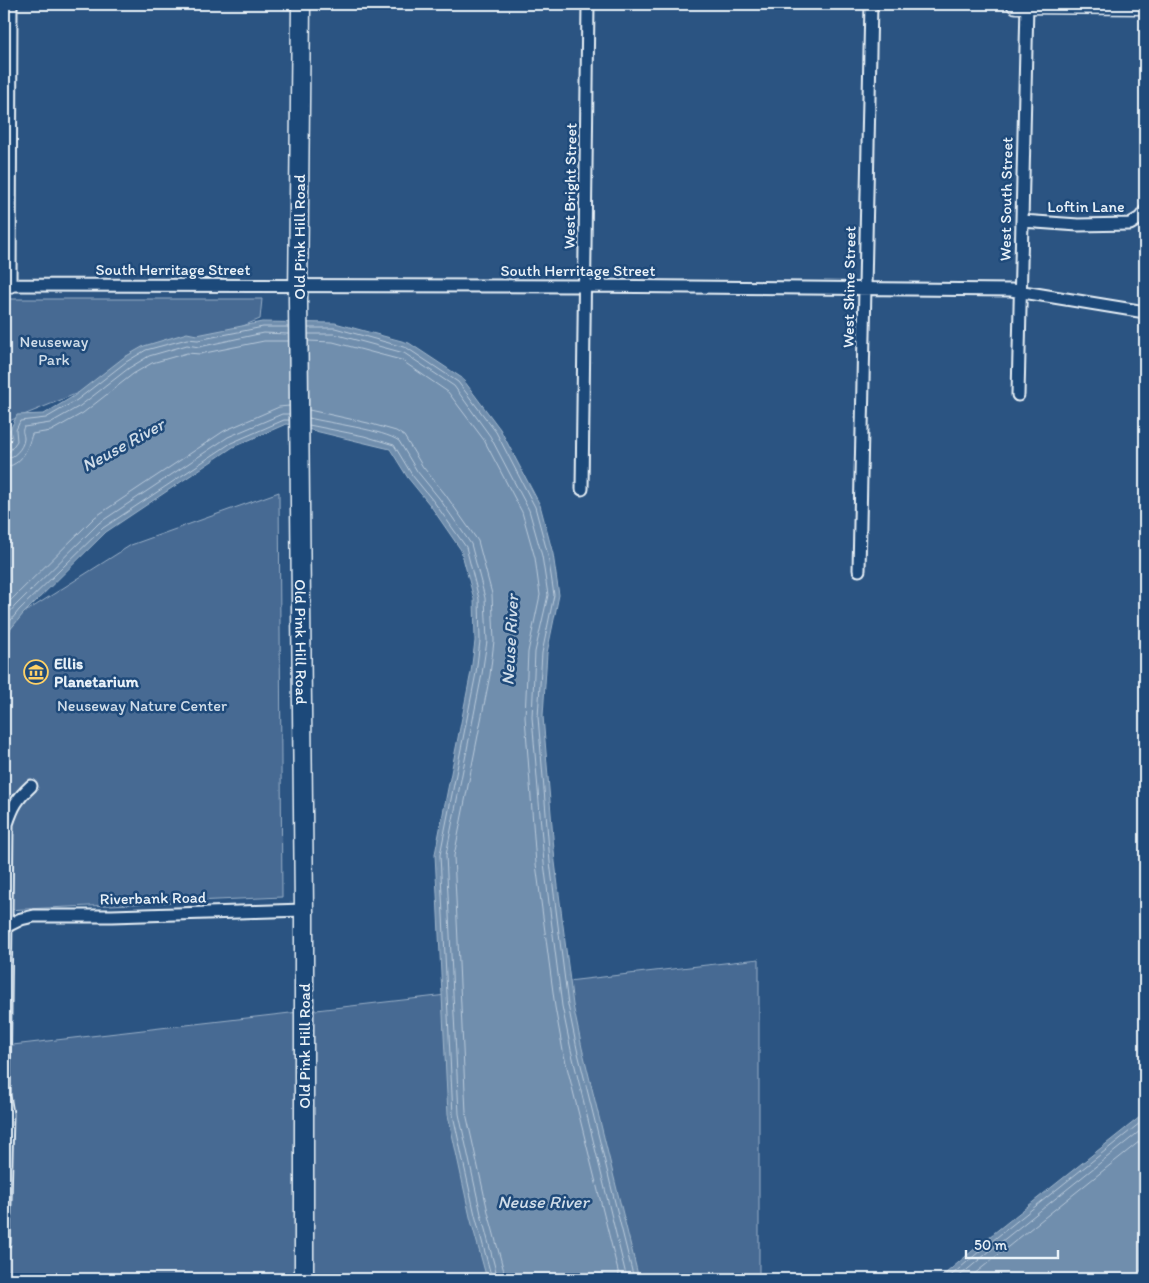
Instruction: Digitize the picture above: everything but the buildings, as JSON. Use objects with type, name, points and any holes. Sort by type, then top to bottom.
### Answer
[{"type":"main road","name":"Old Pink Hill Road","points":[[301,4],[298,292],[304,910],[304,1279]]},
{"type":"main road","points":[[1016,4],[1145,5]]},
{"type":"street","points":[[7,285],[11,4]]},
{"type":"street","name":"West Bright Street","points":[[582,488],[588,4]]},
{"type":"street","name":"West Shine Street","points":[[859,570],[871,4]]},
{"type":"street","name":"West South Street","points":[[1018,395],[1027,4]]},
{"type":"street","name":"Loftin Lane","points":[[1022,221],[1078,225],[1130,224],[1140,218],[1145,211]]},
{"type":"street","name":"South Herritage Street","points":[[7,285],[298,292],[584,286],[1011,290],[1145,312]]},
{"type":"street","points":[[4,1243],[7,1114],[4,1096],[7,824],[12,808],[18,798],[32,786]]},
{"type":"street","name":"Riverbank Road","points":[[5,928],[21,919],[34,916],[112,916],[304,910]]},
{"type":"green space","name":"Neuseway Park","points":[[4,299],[262,299],[260,319],[9,421],[4,426]]},
{"type":"green space","name":"Neuseway Nature Center","points":[[279,492],[282,897],[4,910],[4,637],[22,614],[131,545]]},
{"type":"green space","points":[[759,959],[759,1279],[4,1279],[4,1046]]},
{"type":"water","name":"Neuse River","points":[[262,322],[335,323],[409,343],[462,378],[500,429],[540,505],[553,554],[559,595],[547,653],[543,716],[555,862],[573,1005],[639,1279],[487,1279],[470,1217],[448,1115],[435,854],[471,672],[475,641],[474,599],[461,550],[430,505],[408,478],[390,449],[286,424],[233,447],[106,532],[23,614],[4,637],[4,451],[12,438],[10,430],[17,415],[44,414],[74,396],[123,358],[144,346],[187,333],[197,335]]},
{"type":"water","points":[[1145,1113],[1145,1268],[1129,1279],[939,1279],[984,1241]]},
{"type":"place","name":"Ellis Planetarium","points":[[36,672]]}]
